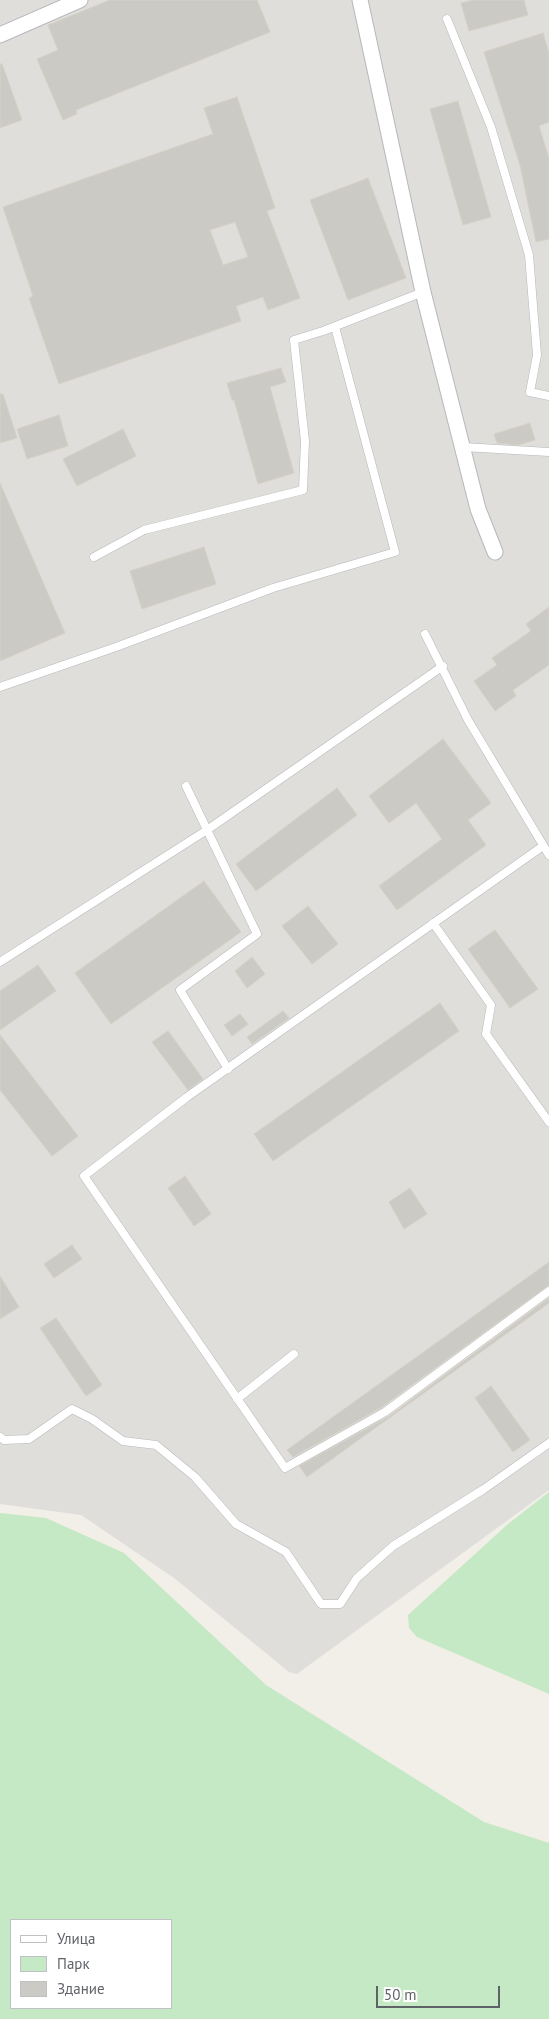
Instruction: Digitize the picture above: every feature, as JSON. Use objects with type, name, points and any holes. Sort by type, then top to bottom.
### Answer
[{"type":"street","points":[[0,35],[80,0]]},
{"type":"street","points":[[360,0],[423,292],[478,509],[494,552]]},
{"type":"lane","points":[[447,19],[491,127],[528,255],[537,354],[530,392],[549,396]]},
{"type":"lane","points":[[94,558],[144,530],[303,490],[305,441],[294,340],[335,327],[423,292]]},
{"type":"lane","points":[[0,687],[116,647],[273,588],[395,552],[335,327]]},
{"type":"lane","points":[[462,447],[549,452]]},
{"type":"lane","points":[[425,634],[443,666],[468,720],[549,855]]},
{"type":"lane","points":[[0,962],[207,830],[443,666]]},
{"type":"lane","points":[[186,786],[257,934],[180,990],[228,1068]]},
{"type":"lane","points":[[544,846],[187,1097],[84,1176],[285,1468],[384,1412],[549,1291]]},
{"type":"lane","points":[[433,923],[491,1005],[486,1034],[549,1122]]},
{"type":"lane","points":[[237,1399],[294,1354]]},
{"type":"lane","points":[[0,1437],[4,1440],[29,1439],[72,1409],[92,1419],[123,1442],[156,1445],[195,1477],[236,1524],[286,1552],[321,1604],[340,1604],[357,1578],[393,1546],[484,1489],[549,1443]]},
{"type":"shaded area","points":[[0,0],[549,0],[549,1490],[297,1674],[289,1672],[174,1578],[81,1515],[0,1504]]},
{"type":"green space","points":[[549,1492],[549,1694],[417,1637],[409,1628],[408,1615],[508,1524]]},
{"type":"green space","points":[[0,1513],[46,1518],[124,1553],[266,1685],[484,1822],[549,1843],[549,2019],[0,2019]]},
{"type":"building","points":[[110,0],[257,0],[270,32],[76,110],[77,114],[63,120],[37,59],[58,50],[48,25]]},
{"type":"building","points":[[473,0],[524,0],[528,15],[469,31],[461,3]]},
{"type":"building","points":[[543,33],[549,53],[549,122],[539,126],[549,158],[549,239],[536,242],[520,165],[484,52]]},
{"type":"building","points":[[0,64],[2,64],[22,120],[0,128]]},
{"type":"building","points":[[237,97],[275,208],[267,211],[300,298],[268,310],[263,297],[236,306],[241,321],[59,384],[29,298],[33,296],[3,207],[213,134],[204,108]],"holes":[[[235,222],[248,257],[223,265],[210,230]]]},
{"type":"building","points":[[458,101],[491,217],[463,225],[430,109]]},
{"type":"building","points":[[368,178],[406,278],[348,300],[310,200]]},
{"type":"building","points":[[281,368],[286,382],[270,387],[294,473],[258,484],[234,400],[232,400],[227,383]]},
{"type":"building","points":[[0,394],[3,394],[17,438],[0,443]]},
{"type":"building","points":[[59,415],[68,446],[27,459],[17,429]]},
{"type":"building","points":[[530,423],[535,440],[518,445],[497,443],[494,434]]},
{"type":"building","points":[[123,429],[136,456],[77,486],[63,459]]},
{"type":"building","points":[[0,483],[65,633],[0,661]]},
{"type":"building","points":[[204,547],[216,584],[142,609],[130,571]]},
{"type":"building","points":[[549,607],[549,665],[513,690],[516,696],[495,711],[474,681],[497,665],[492,658],[531,631],[526,624]]},
{"type":"building","points":[[443,739],[491,803],[468,820],[486,845],[397,910],[379,886],[442,839],[416,803],[389,823],[369,796]]},
{"type":"building","points":[[337,788],[357,815],[256,891],[236,864]]},
{"type":"building","points":[[204,881],[241,932],[111,1024],[75,973]]},
{"type":"building","points":[[308,906],[338,944],[312,964],[282,926]]},
{"type":"building","points":[[495,930],[538,989],[510,1008],[468,949]]},
{"type":"building","points":[[252,957],[265,974],[247,988],[235,971]]},
{"type":"building","points":[[38,965],[56,991],[0,1030],[0,991]]},
{"type":"building","points":[[440,1003],[459,1031],[273,1161],[254,1134]]},
{"type":"building","points":[[283,1011],[289,1018],[252,1044],[247,1037]]},
{"type":"building","points":[[240,1014],[248,1024],[232,1036],[224,1025]]},
{"type":"building","points":[[168,1031],[203,1079],[188,1090],[152,1042]]},
{"type":"building","points":[[0,1035],[78,1136],[52,1156],[0,1090]]},
{"type":"building","points":[[185,1176],[211,1214],[194,1226],[168,1188]]},
{"type":"building","points":[[410,1188],[427,1214],[404,1229],[389,1202]]},
{"type":"building","points":[[72,1245],[82,1259],[54,1278],[44,1264]]},
{"type":"building","points":[[549,1262],[549,1285],[382,1407],[293,1457],[287,1450]]},
{"type":"building","points":[[0,1276],[19,1307],[0,1319]]},
{"type":"building","points":[[549,1298],[549,1303],[307,1477],[299,1466],[388,1417]]},
{"type":"building","points":[[56,1318],[102,1385],[86,1396],[40,1328]]},
{"type":"building","points":[[491,1386],[530,1440],[513,1452],[475,1398]]}]
